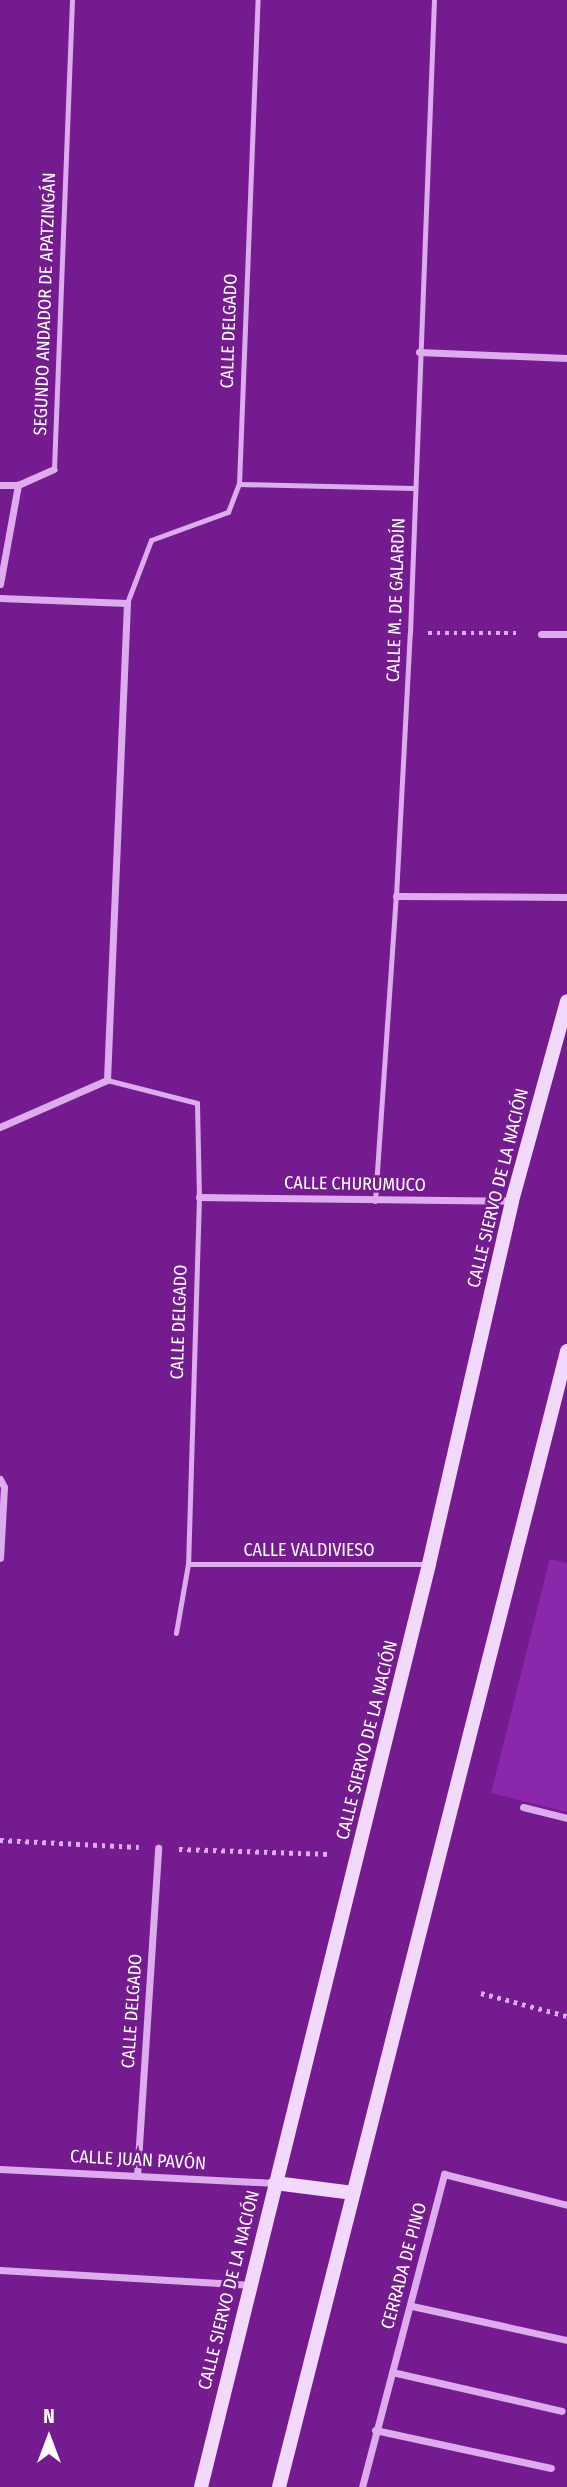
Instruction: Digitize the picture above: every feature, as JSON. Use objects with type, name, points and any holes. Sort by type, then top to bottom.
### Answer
[{"type":"main road","name":"CALLE SIERVO DE LA NACIÓN","points":[[199,2483],[429,1564],[512,1201],[567,1001]]},
{"type":"main road","points":[[279,2487],[567,1351]]},
{"type":"main road","points":[[275,2183],[354,2193]]},
{"type":"street","points":[[419,352],[567,358]]},
{"type":"street","name":"SEGUNDO ANDADOR DE APATZINGÁN","points":[[18,485],[54,469]]},
{"type":"street","points":[[0,485],[18,485],[0,584]]},
{"type":"street","points":[[0,598],[127,603]]},
{"type":"street","name":"CALLE DELGADO","points":[[107,1080],[127,603]]},
{"type":"street","points":[[541,634],[567,634]]},
{"type":"street","points":[[396,896],[567,897]]},
{"type":"street","points":[[0,1127],[107,1080]]},
{"type":"street","name":"CALLE CHURUMUCO","points":[[199,1197],[512,1201]]},
{"type":"street","points":[[0,1479],[4,1487],[0,1558]]},
{"type":"street","points":[[523,1807],[567,1818]]},
{"type":"street","name":"CALLE DELGADO","points":[[137,2176],[158,1848]]},
{"type":"street","name":"CALLE JUAN PAVÓN","points":[[0,2169],[275,2183]]},
{"type":"street","name":"CERRADA DE PINO","points":[[362,2487],[375,2430],[412,2306],[444,2174],[567,2205]]},
{"type":"street","points":[[0,2270],[249,2286]]},
{"type":"street","points":[[412,2306],[567,2340]]},
{"type":"street","points":[[392,2372],[562,2411]]},
{"type":"street","points":[[375,2430],[551,2468]]},
{"type":"lane","name":"SEGUNDO ANDADOR DE APATZINGÁN","points":[[54,469],[72,0]]},
{"type":"lane","name":"CALLE DELGADO","points":[[127,603],[151,540],[228,512],[239,484],[258,0]]},
{"type":"lane","name":"CALLE M. DE GALARDÍN","points":[[375,1201],[396,896],[410,633],[433,0]]},
{"type":"lane","points":[[239,484],[414,488]]},
{"type":"lane","name":"CALLE DELGADO","points":[[107,1080],[197,1103],[199,1197],[188,1564],[176,1633]]},
{"type":"lane","name":"CALLE VALDIVIESO","points":[[188,1564],[429,1564]]},
{"type":"path","points":[[410,633],[541,634]]},
{"type":"path","points":[[481,1993],[567,2016]]},
{"type":"shaded area","points":[[550,1559],[567,1563],[567,1812],[491,1793]]}]
